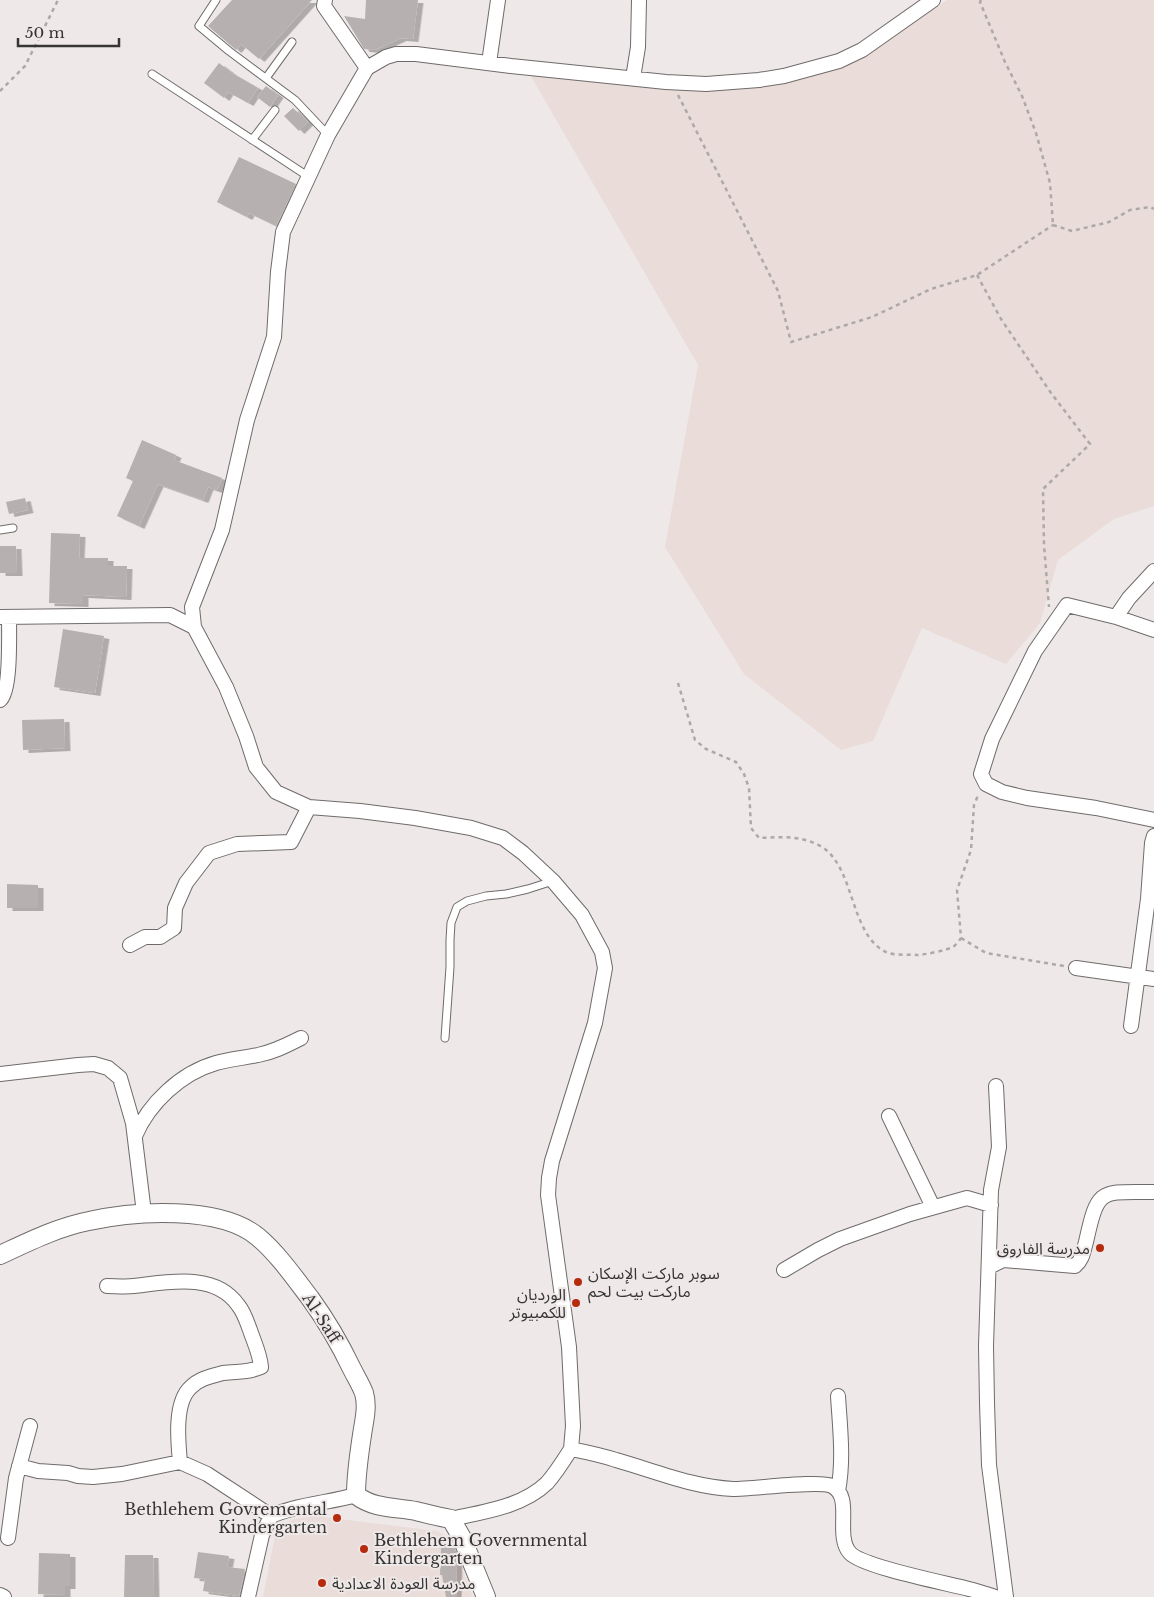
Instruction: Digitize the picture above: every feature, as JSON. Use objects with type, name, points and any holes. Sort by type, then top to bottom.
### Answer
[{"type":"street","points":[[325,0],[324,6],[367,68]]},
{"type":"street","points":[[489,63],[498,0]]},
{"type":"street","points":[[633,78],[638,47],[639,0]]},
{"type":"street","points":[[248,1597],[262,1535],[271,1516],[289,1508],[356,1495],[364,1501],[384,1508],[415,1511],[451,1519],[493,1510],[519,1502],[547,1482],[572,1449],[573,1426],[569,1347],[548,1195],[549,1178],[552,1161],[595,1023],[605,968],[602,952],[582,915],[553,880],[503,838],[472,828],[415,818],[309,807],[276,792],[256,767],[246,736],[226,687],[194,628],[192,607],[222,530],[247,420],[272,348],[283,232],[328,135],[361,76],[367,68],[386,57],[405,54],[666,82],[706,84],[759,80],[784,76],[840,61],[862,50],[933,0]]},
{"type":"street","points":[[1116,617],[1129,598],[1154,571]]},
{"type":"street","points":[[1154,630],[1116,617],[1067,606],[1035,651],[992,739],[981,774],[986,784],[1002,792],[1026,798],[1096,808],[1154,820]]},
{"type":"street","points":[[0,700],[4,697],[7,686],[4,617],[170,615],[192,607]]},
{"type":"street","points":[[170,615],[194,628]]},
{"type":"street","points":[[130,945],[144,937],[160,937],[174,928],[175,908],[186,883],[209,853],[237,844],[291,842],[309,807]]},
{"type":"street","points":[[1131,1026],[1148,899],[1154,836]]},
{"type":"street","points":[[1076,968],[1154,979]]},
{"type":"street","points":[[135,1136],[140,1124],[156,1102],[181,1080],[198,1070],[216,1063],[278,1050],[301,1038]]},
{"type":"street","points":[[0,1074],[78,1064],[94,1064],[108,1068],[120,1078],[133,1123],[144,1213]]},
{"type":"street","points":[[996,1086],[999,1147],[992,1182],[986,1346],[989,1465],[1006,1597]]},
{"type":"street","points":[[889,1116],[933,1207]]},
{"type":"street","points":[[784,1270],[840,1239],[933,1207],[968,1198],[992,1182]]},
{"type":"street","points":[[989,1267],[1003,1260],[1075,1266],[1082,1260],[1096,1205],[1103,1196],[1112,1192],[1154,1192]]},
{"type":"street","points":[[968,1198],[991,1204]]},
{"type":"street","name":"Al-Saff","points":[[0,1255],[50,1233],[88,1221],[144,1213],[207,1216],[235,1224],[257,1236],[288,1269],[312,1300],[342,1350],[364,1393],[366,1406],[356,1477],[356,1495]]},
{"type":"street","points":[[107,1286],[132,1286],[152,1282],[185,1281],[206,1284],[222,1291],[238,1305],[246,1320],[261,1367],[252,1372],[215,1375],[201,1380],[190,1388],[183,1401],[178,1421],[180,1462]]},
{"type":"street","points":[[838,1396],[842,1453],[838,1491],[842,1500],[844,1540],[850,1553],[871,1564],[995,1597]]},
{"type":"street","points":[[8,1538],[12,1499],[30,1426]]},
{"type":"street","points":[[572,1449],[614,1459],[683,1481],[708,1485],[740,1488],[813,1484],[830,1486],[838,1491]]},
{"type":"street","points":[[19,1466],[38,1472],[68,1473],[93,1477],[122,1474],[180,1462],[207,1474],[271,1516]]},
{"type":"street","points":[[451,1519],[462,1538],[486,1597]]},
{"type":"street","points":[[0,1595],[4,1597]]},
{"type":"lane","points":[[216,0],[200,26],[228,51],[296,100],[328,135]]},
{"type":"lane","points":[[266,78],[292,42]]},
{"type":"lane","points":[[152,74],[309,177]]},
{"type":"lane","points":[[252,140],[275,110]]},
{"type":"lane","points":[[0,530],[13,528]]},
{"type":"lane","points":[[445,1038],[450,967],[450,931],[457,907],[467,901],[528,889],[553,880]]},
{"type":"path","points":[[0,91],[25,66],[58,0]]},
{"type":"path","points":[[981,0],[980,2],[1005,62],[1022,96],[1036,133],[1050,183],[1053,225]]},
{"type":"path","points":[[666,82],[676,90],[778,292],[790,342],[872,317],[931,289],[977,275],[1053,225]]},
{"type":"path","points":[[1053,225],[1072,231],[1109,222],[1130,210],[1150,207],[1154,209]]},
{"type":"path","points":[[977,275],[1001,319],[1051,393],[1090,444],[1043,489],[1044,545],[1051,628]]},
{"type":"path","points":[[678,683],[695,740],[706,749],[736,762],[744,774],[749,788],[751,828],[759,838],[791,837],[823,848],[834,860],[847,884],[866,933],[876,945],[888,953],[921,955],[954,946],[961,938],[957,890],[971,850],[974,805],[986,784]]},
{"type":"path","points":[[961,938],[986,953],[1076,968]]},
{"type":"shaded area","points":[[947,0],[1154,0],[1154,506],[1114,519],[1058,560],[1040,623],[1006,664],[922,628],[873,741],[841,750],[744,674],[665,547],[698,365],[529,73],[791,80],[826,72],[872,52]]},
{"type":"shaded area","points":[[316,1516],[437,1531],[450,1538],[473,1597],[263,1597],[275,1536],[279,1526],[294,1519]]},
{"type":"building","points":[[232,0],[312,0],[259,59],[241,44],[236,50],[208,26]]},
{"type":"building","points":[[366,0],[418,0],[413,39],[401,38],[375,50],[364,49],[344,16],[365,19]]},
{"type":"building","points":[[219,63],[258,88],[248,103],[228,92],[224,98],[204,83]]},
{"type":"building","points":[[266,86],[278,95],[270,107],[257,97]]},
{"type":"building","points":[[293,108],[308,122],[299,131],[284,116]]},
{"type":"building","points":[[239,157],[296,184],[276,226],[249,213],[247,217],[217,202]]},
{"type":"building","points":[[142,440],[176,455],[174,460],[222,478],[217,490],[208,487],[203,500],[158,484],[139,526],[117,516],[133,481],[126,478]]},
{"type":"building","points":[[25,498],[28,510],[9,514],[6,502]]},
{"type":"building","points":[[51,533],[80,534],[79,558],[108,558],[108,566],[127,566],[126,597],[83,595],[83,604],[49,603]]},
{"type":"building","points":[[0,546],[16,546],[17,573],[0,573]]},
{"type":"building","points":[[63,629],[104,636],[95,693],[54,687]]},
{"type":"building","points":[[64,719],[65,748],[23,750],[22,720]]},
{"type":"building","points":[[7,884],[38,885],[38,908],[7,908]]},
{"type":"building","points":[[441,1547],[455,1548],[457,1554],[456,1597],[446,1597],[442,1575],[440,1575]]},
{"type":"building","points":[[198,1552],[229,1556],[227,1567],[245,1569],[239,1596],[203,1591],[205,1579],[194,1578]]},
{"type":"building","points":[[39,1553],[70,1554],[70,1586],[65,1586],[65,1595],[38,1594]]},
{"type":"building","points":[[125,1555],[153,1555],[154,1597],[124,1597]]},
{"type":"place","name":"مدرسة الفاروق","points":[[1100,1248]]},
{"type":"place","name":"سوبر ماركت الإسكان ماركت بيت لحم","points":[[578,1282]]},
{"type":"place","name":"الورديان للكمبيوتر","points":[[576,1303]]},
{"type":"place","name":"Bethlehem Govremental Kindergarten","points":[[337,1518]]},
{"type":"place","name":"Bethlehem Governmental Kindergarten","points":[[364,1549]]},
{"type":"place","name":"مدرسة العودة الاعدادية","points":[[322,1583]]}]
